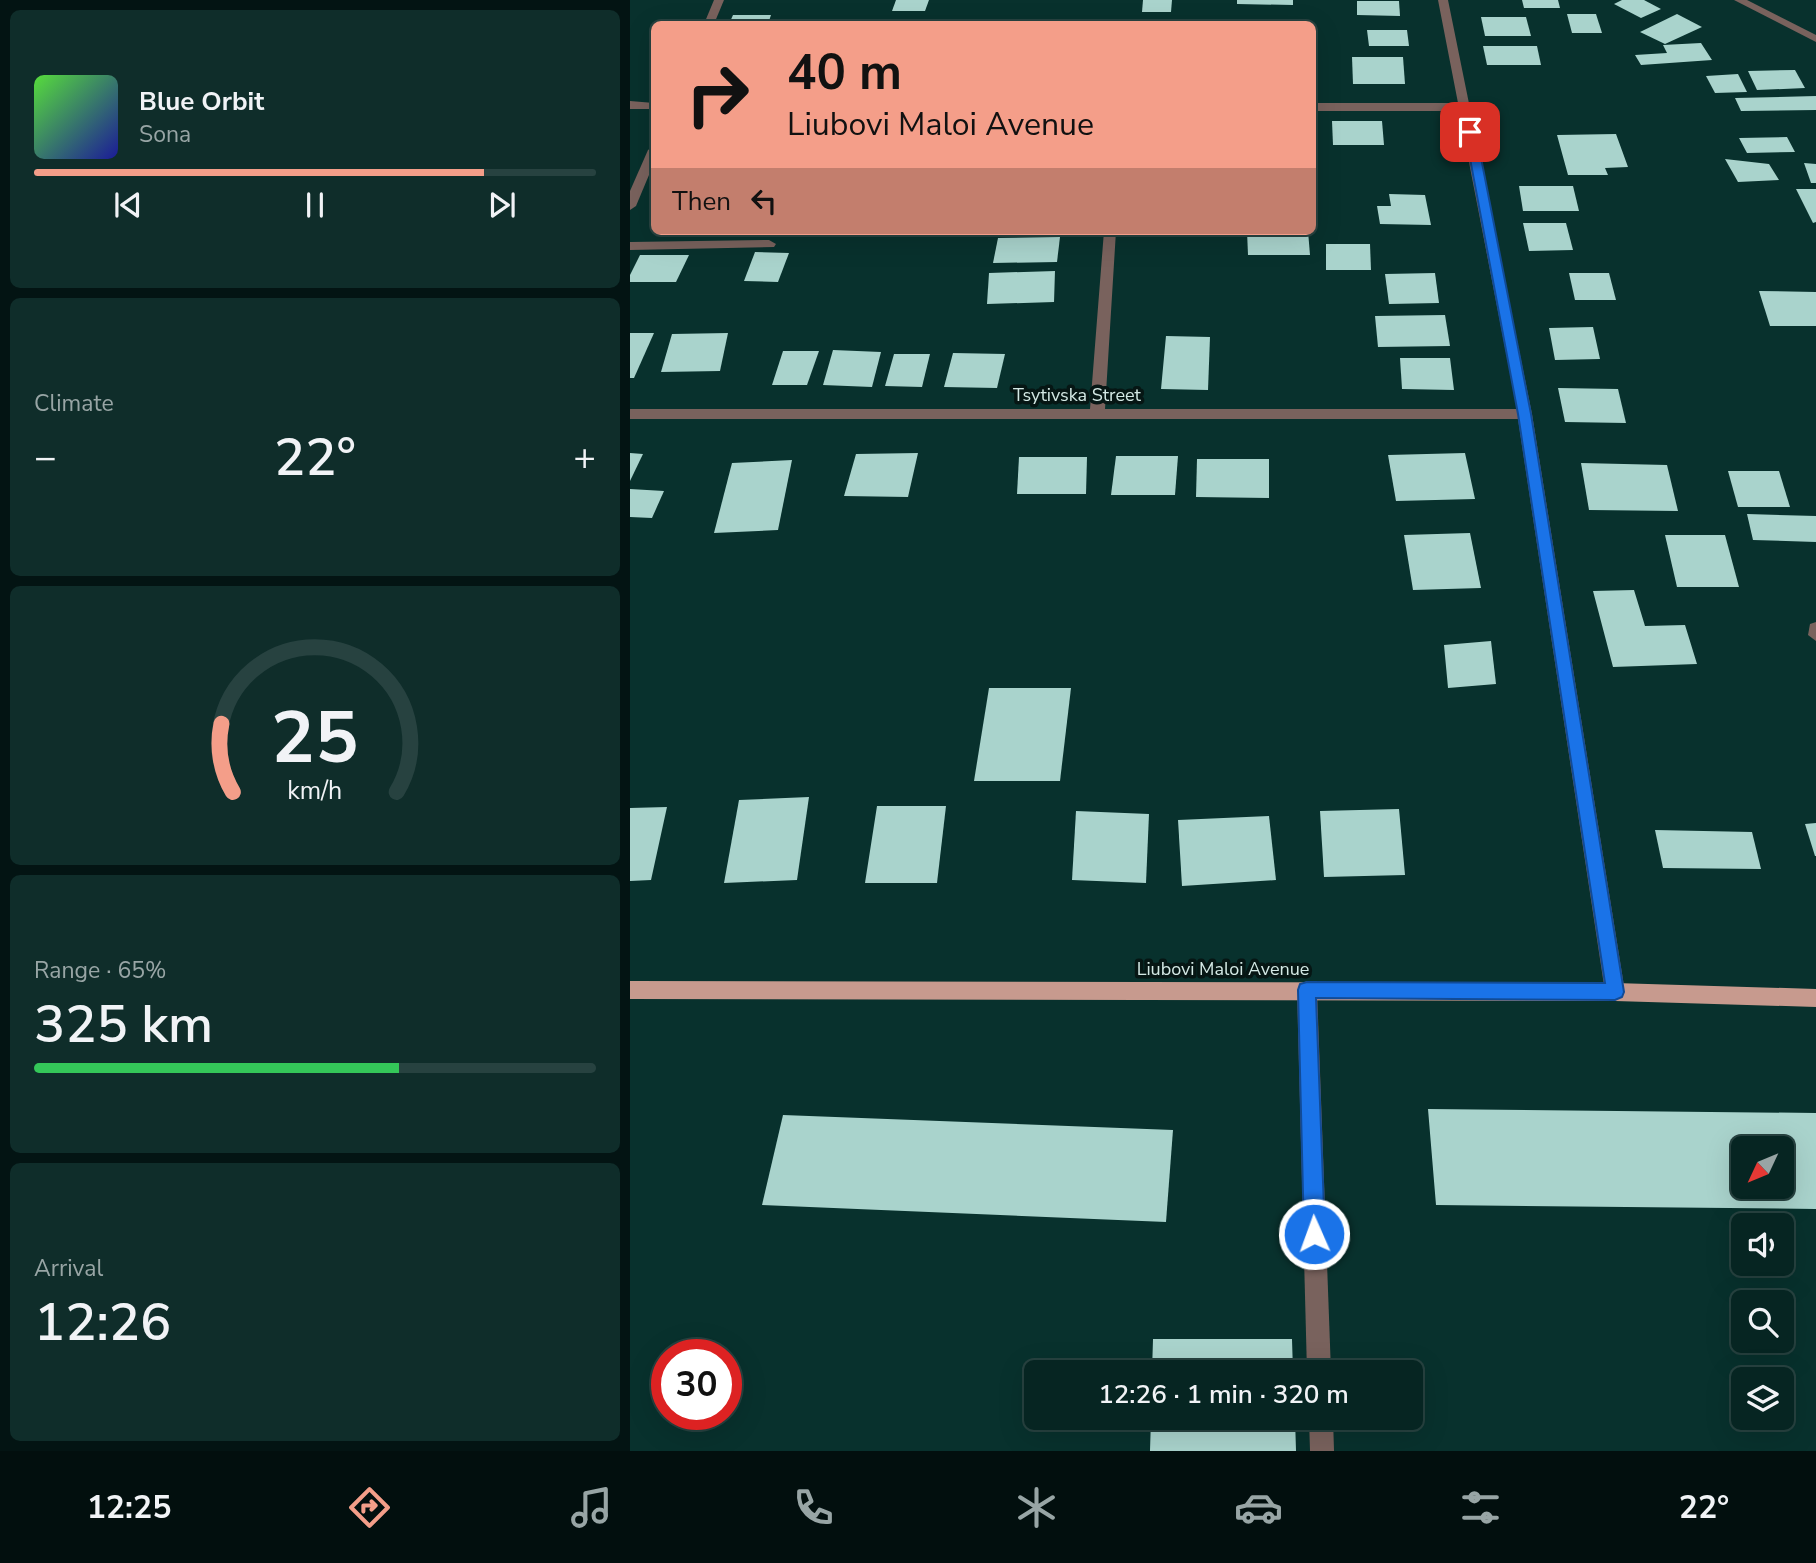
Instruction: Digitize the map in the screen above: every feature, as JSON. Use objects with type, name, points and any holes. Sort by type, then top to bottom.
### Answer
[{"type":"main road","name":"Liubovi Maloi Avenue","points":[[630,990],[1615,992],[1816,998]]},
{"type":"street","points":[[710,21],[719,0]]},
{"type":"street","points":[[1443,0],[1525,414],[1615,992]]},
{"type":"street","points":[[1739,0],[1816,39]]},
{"type":"street","points":[[630,105],[651,106]]},
{"type":"street","points":[[1316,107],[1465,107]]},
{"type":"street","points":[[630,206],[651,157]]},
{"type":"street","points":[[1097,414],[1110,235]]},
{"type":"street","points":[[630,246],[769,244]]},
{"type":"street","name":"Tsytivska Street","points":[[630,414],[1525,414]]},
{"type":"street","points":[[1816,628],[1816,635]]},
{"type":"street","points":[[1307,990],[1319,1360]]},
{"type":"street","points":[[1321,1430],[1322,1451]]},
{"type":"building","points":[[896,0],[929,0],[925,11],[892,11]]},
{"type":"building","points":[[1143,0],[1172,0],[1171,12],[1142,12]]},
{"type":"building","points":[[1237,0],[1293,0],[1293,5],[1237,4]]},
{"type":"building","points":[[1522,0],[1558,0],[1560,8],[1524,8]]},
{"type":"building","points":[[1622,0],[1644,0],[1661,9],[1641,18],[1614,4]]},
{"type":"building","points":[[1357,1],[1399,1],[1400,16],[1357,15]]},
{"type":"building","points":[[1567,14],[1596,14],[1602,33],[1572,33]]},
{"type":"building","points":[[1677,14],[1702,27],[1665,44],[1640,32]]},
{"type":"building","points":[[733,15],[771,15],[769,21],[730,21]]},
{"type":"building","points":[[1481,17],[1526,17],[1531,36],[1485,36]]},
{"type":"building","points":[[1367,30],[1407,30],[1409,46],[1369,46]]},
{"type":"building","points":[[1701,43],[1712,60],[1641,65],[1635,55],[1667,53],[1663,45]]},
{"type":"building","points":[[1483,46],[1537,46],[1541,65],[1487,65]]},
{"type":"building","points":[[1352,57],[1403,57],[1405,84],[1353,84]]},
{"type":"building","points":[[1795,70],[1805,88],[1757,90],[1748,71]]},
{"type":"building","points":[[1738,74],[1747,92],[1715,93],[1706,76]]},
{"type":"building","points":[[1816,96],[1816,110],[1741,111],[1735,98]]},
{"type":"building","points":[[1332,121],[1382,121],[1384,145],[1333,145]]},
{"type":"building","points":[[1616,134],[1628,167],[1605,168],[1608,175],[1568,175],[1557,135]]},
{"type":"building","points":[[1787,137],[1795,152],[1747,153],[1739,138]]},
{"type":"building","points":[[1725,159],[1769,164],[1779,180],[1738,182]]},
{"type":"building","points":[[1804,163],[1816,164],[1816,183],[1811,183]]},
{"type":"building","points":[[1519,186],[1573,186],[1579,211],[1523,211]]},
{"type":"building","points":[[1796,189],[1816,189],[1816,222],[1813,223]]},
{"type":"building","points":[[1389,194],[1425,195],[1431,225],[1380,224],[1377,206],[1391,206]]},
{"type":"building","points":[[1523,223],[1566,223],[1573,250],[1529,251]]},
{"type":"building","points":[[1247,235],[1308,235],[1310,255],[1248,255]]},
{"type":"building","points":[[1060,237],[1057,262],[993,263],[998,238]]},
{"type":"building","points":[[1326,244],[1370,244],[1371,270],[1326,270]]},
{"type":"building","points":[[755,252],[789,253],[778,282],[744,281]]},
{"type":"building","points":[[640,255],[689,255],[676,282],[630,282],[630,275]]},
{"type":"building","points":[[1055,271],[1054,302],[987,304],[989,273]]},
{"type":"building","points":[[1435,273],[1439,303],[1389,304],[1385,274]]},
{"type":"building","points":[[1569,273],[1609,273],[1616,300],[1575,300]]},
{"type":"building","points":[[1759,291],[1816,292],[1816,326],[1770,326]]},
{"type":"building","points":[[1445,315],[1450,346],[1378,347],[1375,316]]},
{"type":"building","points":[[1593,327],[1600,359],[1555,360],[1549,328]]},
{"type":"building","points":[[630,333],[654,333],[634,378],[630,378]]},
{"type":"building","points":[[728,333],[720,371],[661,372],[672,334]]},
{"type":"building","points":[[1166,336],[1210,337],[1208,390],[1161,389]]},
{"type":"building","points":[[833,350],[881,352],[872,387],[823,385]]},
{"type":"building","points":[[783,351],[819,351],[807,385],[772,385]]},
{"type":"building","points":[[953,353],[1005,354],[997,388],[944,387]]},
{"type":"building","points":[[894,354],[930,354],[922,387],[885,386]]},
{"type":"building","points":[[1400,358],[1450,358],[1454,390],[1402,389]]},
{"type":"building","points":[[1558,388],[1618,389],[1626,423],[1565,422]]},
{"type":"building","points":[[630,453],[643,454],[630,481]]},
{"type":"building","points":[[918,453],[908,497],[844,496],[856,454]]},
{"type":"building","points":[[1465,453],[1475,499],[1396,501],[1388,455]]},
{"type":"building","points":[[1116,456],[1178,456],[1175,495],[1111,495]]},
{"type":"building","points":[[1019,457],[1087,457],[1086,494],[1017,494]]},
{"type":"building","points":[[1197,459],[1269,459],[1269,498],[1196,497]]},
{"type":"building","points":[[792,460],[778,530],[714,533],[732,463]]},
{"type":"building","points":[[1581,463],[1667,465],[1678,511],[1589,510]]},
{"type":"building","points":[[1728,471],[1779,471],[1790,507],[1738,507]]},
{"type":"building","points":[[630,489],[664,491],[652,518],[630,517]]},
{"type":"building","points":[[1747,514],[1816,516],[1816,542],[1753,540]]},
{"type":"building","points":[[1470,533],[1481,588],[1413,590],[1404,535]]},
{"type":"building","points":[[1665,535],[1725,535],[1739,587],[1677,587]]},
{"type":"building","points":[[1634,590],[1645,626],[1685,625],[1697,664],[1613,667],[1593,591]]},
{"type":"building","points":[[1491,641],[1496,684],[1448,688],[1444,645]]},
{"type":"building","points":[[989,688],[1071,688],[1060,781],[974,781]]},
{"type":"building","points":[[809,797],[797,880],[724,883],[739,800]]},
{"type":"building","points":[[877,806],[946,806],[937,883],[865,883]]},
{"type":"building","points":[[667,807],[651,880],[630,881],[630,808]]},
{"type":"building","points":[[1399,809],[1405,875],[1324,877],[1320,811]]},
{"type":"building","points":[[1076,811],[1149,814],[1146,883],[1072,880]]},
{"type":"building","points":[[1269,816],[1276,880],[1182,886],[1178,820]]},
{"type":"building","points":[[1816,823],[1816,856],[1815,856],[1805,824]]},
{"type":"building","points":[[1655,830],[1752,832],[1761,869],[1663,868]]},
{"type":"building","points":[[1428,1109],[1816,1113],[1816,1209],[1436,1205]]},
{"type":"building","points":[[783,1115],[1173,1130],[1166,1222],[762,1205]]},
{"type":"building","points":[[1153,1339],[1292,1339],[1293,1360],[1152,1360]]},
{"type":"building","points":[[1151,1430],[1295,1430],[1296,1451],[1150,1451]]},
{"type":"route","points":[[1314,1234],[1307,990],[1615,992],[1525,414],[1470,132]]}]
